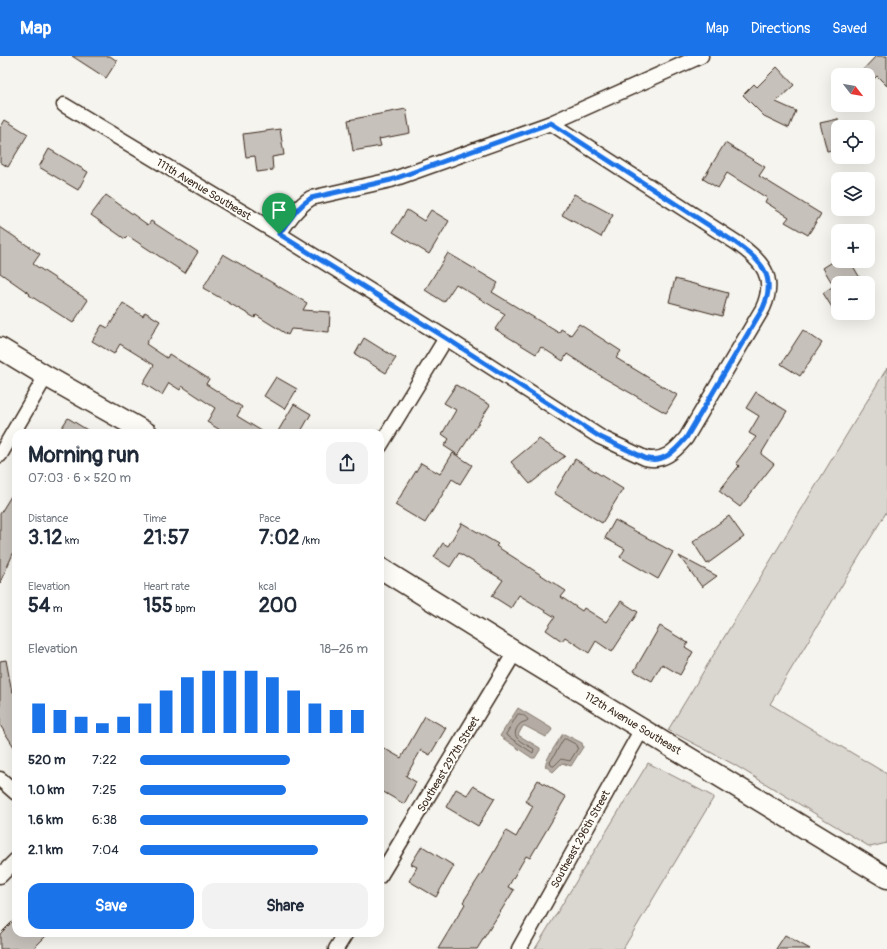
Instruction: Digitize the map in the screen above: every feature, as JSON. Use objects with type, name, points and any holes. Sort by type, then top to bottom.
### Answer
[{"type":"street","points":[[279,234],[296,210],[304,202],[311,198],[391,180],[551,123],[701,56]]},
{"type":"street","name":"111th Avenue Southeast","points":[[64,105],[279,234],[446,338],[600,437],[651,460],[661,459],[670,454],[686,438],[763,308],[768,298],[769,290],[767,273],[756,258],[736,243],[551,123]]},
{"type":"street","points":[[384,439],[446,338]]},
{"type":"street","points":[[0,348],[140,429]]},
{"type":"street","points":[[15,429],[46,376]]},
{"type":"street","points":[[0,455],[12,434]]},
{"type":"street","name":"112th Avenue Southeast","points":[[384,570],[515,652],[887,878]]},
{"type":"street","name":"Southeast 297th Street","points":[[384,869],[515,652]]},
{"type":"street","name":"Southeast 296th Street","points":[[519,949],[642,728]]},
{"type":"street","points":[[0,779],[12,790]]},
{"type":"street","points":[[0,876],[12,864]]},
{"type":"street","points":[[336,949],[344,937]]},
{"type":"shaded area","points":[[887,368],[887,511],[770,704],[887,774],[887,843],[870,847],[733,764],[668,730]]},
{"type":"shaded area","points":[[648,763],[714,797],[623,949],[535,949]]},
{"type":"water","points":[[518,708],[552,730],[546,737],[523,726],[518,735],[540,748],[535,758],[532,758],[500,736]]},
{"type":"water","points":[[564,734],[582,743],[583,747],[571,766],[562,763],[553,772],[545,766],[552,750]]},
{"type":"building","points":[[72,56],[110,56],[117,61],[106,78]]},
{"type":"building","points":[[876,56],[887,56],[887,86],[877,76],[875,78],[875,68],[865,68]]},
{"type":"building","points":[[777,67],[794,85],[776,102],[796,111],[789,128],[764,116],[743,95],[754,84],[757,87]]},
{"type":"building","points":[[406,109],[410,133],[379,139],[381,146],[353,151],[348,120]]},
{"type":"building","points":[[5,120],[28,134],[8,167],[0,162],[0,128]]},
{"type":"building","points":[[831,121],[831,150],[827,151],[820,123]]},
{"type":"building","points":[[280,129],[284,155],[272,157],[273,170],[257,172],[255,156],[246,157],[243,134]]},
{"type":"building","points":[[725,143],[765,167],[759,176],[821,214],[808,235],[785,222],[789,217],[765,202],[767,198],[727,173],[718,188],[703,179]]},
{"type":"building","points":[[49,149],[88,172],[78,190],[39,167]]},
{"type":"building","points":[[574,194],[613,215],[601,237],[562,215]]},
{"type":"building","points":[[106,195],[148,225],[151,221],[198,252],[185,273],[128,236],[125,239],[91,215]]},
{"type":"building","points":[[407,210],[424,221],[431,210],[449,221],[429,254],[393,232]]},
{"type":"building","points":[[0,227],[40,254],[33,264],[88,300],[73,323],[29,295],[30,294],[0,273]]},
{"type":"building","points":[[448,253],[498,283],[492,292],[559,333],[561,329],[571,335],[579,324],[621,351],[616,358],[677,395],[666,413],[604,378],[567,354],[563,361],[541,347],[536,354],[495,329],[505,314],[456,284],[444,302],[425,290]]},
{"type":"building","points":[[223,254],[307,303],[303,310],[330,312],[329,332],[291,329],[288,335],[256,315],[255,318],[203,288]]},
{"type":"building","points":[[831,263],[831,268],[854,268],[859,276],[831,276],[831,281],[823,268]]},
{"type":"building","points":[[675,279],[728,293],[722,316],[669,302]]},
{"type":"building","points":[[831,288],[831,306],[823,293]]},
{"type":"building","points":[[123,303],[143,316],[145,312],[160,321],[146,344],[167,358],[169,354],[209,379],[206,384],[242,407],[237,416],[258,429],[218,429],[207,422],[215,408],[182,386],[180,390],[169,383],[162,395],[143,383],[154,365],[120,344],[114,354],[92,341],[102,325],[108,328]]},
{"type":"building","points":[[803,330],[822,343],[800,376],[781,364]]},
{"type":"building","points":[[364,338],[396,358],[386,373],[355,354]]},
{"type":"building","points":[[276,377],[297,389],[285,409],[264,396]]},
{"type":"building","points":[[456,385],[490,405],[458,455],[444,446],[449,439],[442,434],[456,410],[444,403]]},
{"type":"building","points":[[756,392],[787,411],[761,454],[774,464],[740,507],[719,491],[739,466],[736,463],[756,437],[749,433],[759,416],[746,408]]},
{"type":"building","points":[[294,404],[311,414],[302,429],[279,429]]},
{"type":"building","points":[[68,418],[86,429],[61,429]]},
{"type":"building","points":[[539,439],[565,456],[530,484],[511,462]]},
{"type":"building","points":[[453,453],[472,465],[460,484],[452,479],[425,523],[395,505],[421,463],[440,474]]},
{"type":"building","points":[[575,459],[623,489],[602,523],[554,493]]},
{"type":"building","points":[[12,494],[12,556],[0,583],[0,514]]},
{"type":"building","points":[[729,516],[744,537],[707,564],[693,542]]},
{"type":"building","points":[[615,520],[673,552],[658,579],[620,557],[625,549],[605,538]]},
{"type":"building","points":[[462,523],[498,544],[496,546],[566,591],[561,597],[582,611],[584,608],[606,622],[621,601],[638,612],[612,652],[596,641],[589,653],[565,637],[562,641],[546,630],[555,617],[519,595],[511,608],[492,596],[503,580],[459,553],[450,567],[434,557],[443,543],[448,546]]},
{"type":"building","points":[[679,556],[717,576],[702,587]]},
{"type":"building","points":[[660,626],[688,643],[685,647],[693,652],[680,675],[662,664],[652,681],[634,671]]},
{"type":"building","points":[[6,660],[12,692],[12,744],[0,725],[0,661]]},
{"type":"building","points":[[425,716],[446,728],[430,755],[421,750],[406,776],[416,782],[404,804],[384,792],[384,748],[401,758]]},
{"type":"building","points":[[538,780],[566,797],[530,858],[526,856],[508,887],[514,890],[477,949],[438,949],[465,904],[463,902],[506,831],[516,837],[533,806],[525,801]]},
{"type":"building","points":[[473,786],[495,798],[478,826],[446,807],[456,789],[467,795]]},
{"type":"building","points":[[422,846],[454,866],[436,897],[409,881],[417,867],[411,864]]},
{"type":"building","points":[[12,922],[12,937],[45,937],[33,949],[0,949],[0,934]]},
{"type":"building","points":[[785,935],[810,949],[776,949]]},
{"type":"route","points":[[551,123],[748,251],[756,258],[767,273],[769,290],[768,298],[763,308],[686,438],[670,454],[661,459],[651,460],[600,437],[446,338],[279,234],[296,210],[304,202],[311,198],[391,180],[551,123]]}]
